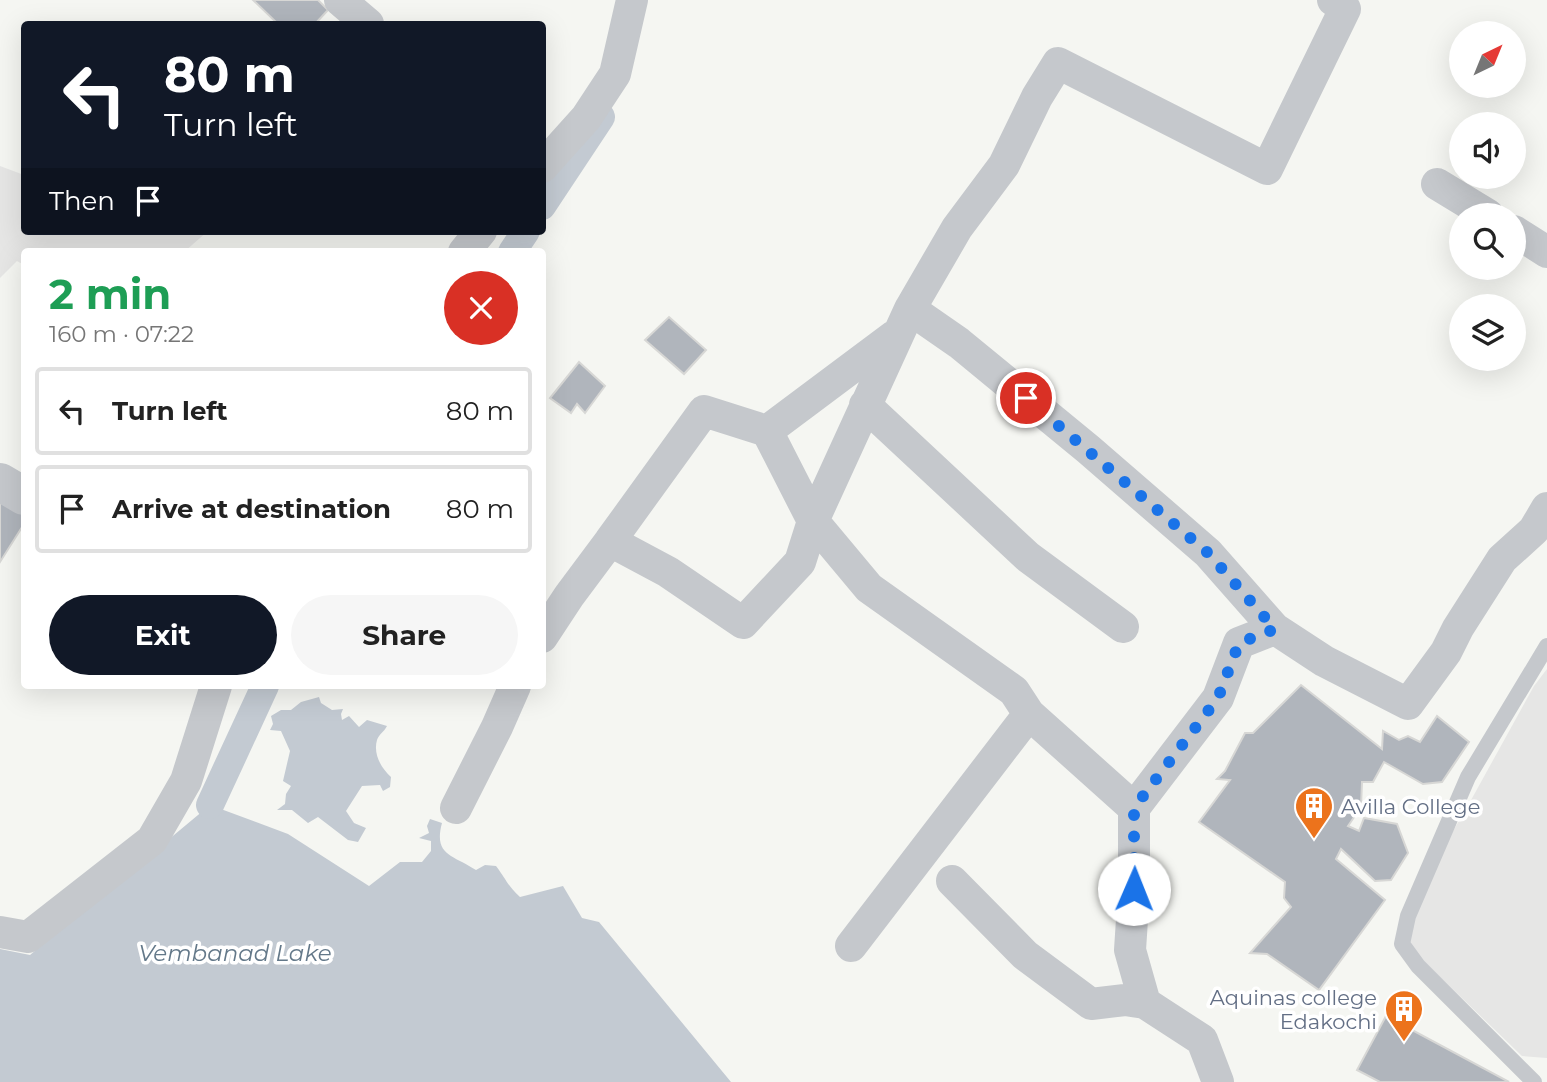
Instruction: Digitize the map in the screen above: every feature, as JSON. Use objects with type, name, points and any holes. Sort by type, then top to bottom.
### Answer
[{"type":"street","points":[[340,0],[364,21]]},
{"type":"street","points":[[546,162],[586,118],[615,74],[632,0]]},
{"type":"street","points":[[610,541],[668,572],[743,622],[800,562],[813,521],[904,321],[957,228],[1004,165],[1037,97],[1058,63],[1267,169],[1345,9],[1333,0]]},
{"type":"street","points":[[1437,184],[1468,203]]},
{"type":"street","points":[[1526,238],[1547,251]]},
{"type":"street","points":[[767,431],[904,321]]},
{"type":"street","points":[[904,321],[959,343],[1198,544],[1275,629],[1324,661],[1408,704],[1446,652],[1458,628],[1502,559],[1534,530],[1547,508]]},
{"type":"street","points":[[865,405],[1028,557],[1122,627]]},
{"type":"street","points":[[546,632],[569,596],[704,411],[767,431],[813,521],[869,588],[1014,691],[1029,714],[1134,808]]},
{"type":"street","points":[[0,482],[21,494]]},
{"type":"street","points":[[1145,1003],[1130,950],[1134,889],[1134,808],[1218,698],[1239,643],[1275,629]]},
{"type":"street","points":[[0,932],[28,937],[152,840],[187,780],[215,689]]},
{"type":"street","points":[[456,808],[514,689]]},
{"type":"street","points":[[851,946],[1029,714]]},
{"type":"street","points":[[952,881],[1025,955],[1091,1004],[1125,1000],[1145,1003],[1202,1040],[1219,1082]]},
{"type":"lane","points":[[1534,1082],[1418,966],[1402,944],[1408,916],[1468,777],[1547,646]]},
{"type":"shaded area","points":[[0,166],[21,174],[21,235],[203,235],[189,248],[21,248],[21,263],[17,261],[0,278]]},
{"type":"shaded area","points":[[1547,669],[1547,1058],[1522,1056],[1408,946],[1416,892],[1465,811],[1534,686]]},
{"type":"water","points":[[319,697],[321,703],[332,710],[343,709],[342,720],[349,716],[359,727],[367,720],[387,726],[378,738],[376,750],[381,765],[391,777],[390,787],[383,791],[380,785],[362,786],[346,811],[354,823],[366,828],[358,842],[348,840],[318,817],[308,823],[292,810],[277,810],[285,804],[286,794],[291,786],[283,781],[290,751],[281,731],[270,730],[273,724],[271,716]]},
{"type":"water","name":"Vembanad Lake","points":[[210,805],[288,834],[369,886],[400,862],[422,862],[431,851],[431,841],[419,838],[429,833],[427,826],[430,819],[442,823],[440,842],[447,853],[476,870],[485,865],[496,866],[520,897],[563,886],[582,918],[599,922],[731,1082],[0,1082],[0,949],[30,955]]},
{"type":"building","points":[[253,0],[318,0],[328,10],[318,21],[275,21]]},
{"type":"building","points":[[669,317],[706,350],[684,374],[645,340]]},
{"type":"building","points":[[579,362],[605,386],[585,413],[577,404],[571,413],[550,398]]},
{"type":"building","points":[[0,482],[21,494],[21,529],[0,562]]},
{"type":"building","name":"Avilla College","points":[[1301,685],[1382,749],[1383,731],[1399,740],[1408,736],[1420,742],[1437,716],[1469,742],[1442,782],[1423,784],[1384,762],[1373,782],[1362,782],[1361,807],[1348,826],[1359,831],[1364,818],[1397,824],[1408,853],[1391,880],[1375,881],[1341,849],[1336,859],[1385,900],[1319,990],[1267,954],[1250,953],[1291,907],[1284,898],[1285,882],[1199,822],[1230,780],[1217,779],[1225,771],[1245,733],[1253,733]]},
{"type":"building","name":"Aquinas college Edakochi","points":[[1386,1016],[1509,1082],[1380,1082],[1357,1070]]},
{"type":"waterway","points":[[546,200],[601,117]]},
{"type":"waterway","points":[[515,248],[523,235]]},
{"type":"waterway","points":[[210,805],[264,689]]},
{"type":"place","name":"Avilla College","points":[[1314,840]]},
{"type":"place","name":"Aquinas college Edakochi","points":[[1404,1043]]},
{"type":"route","points":[[1026,398],[1208,553],[1275,629],[1239,643],[1218,698],[1134,808],[1134,889]]}]
